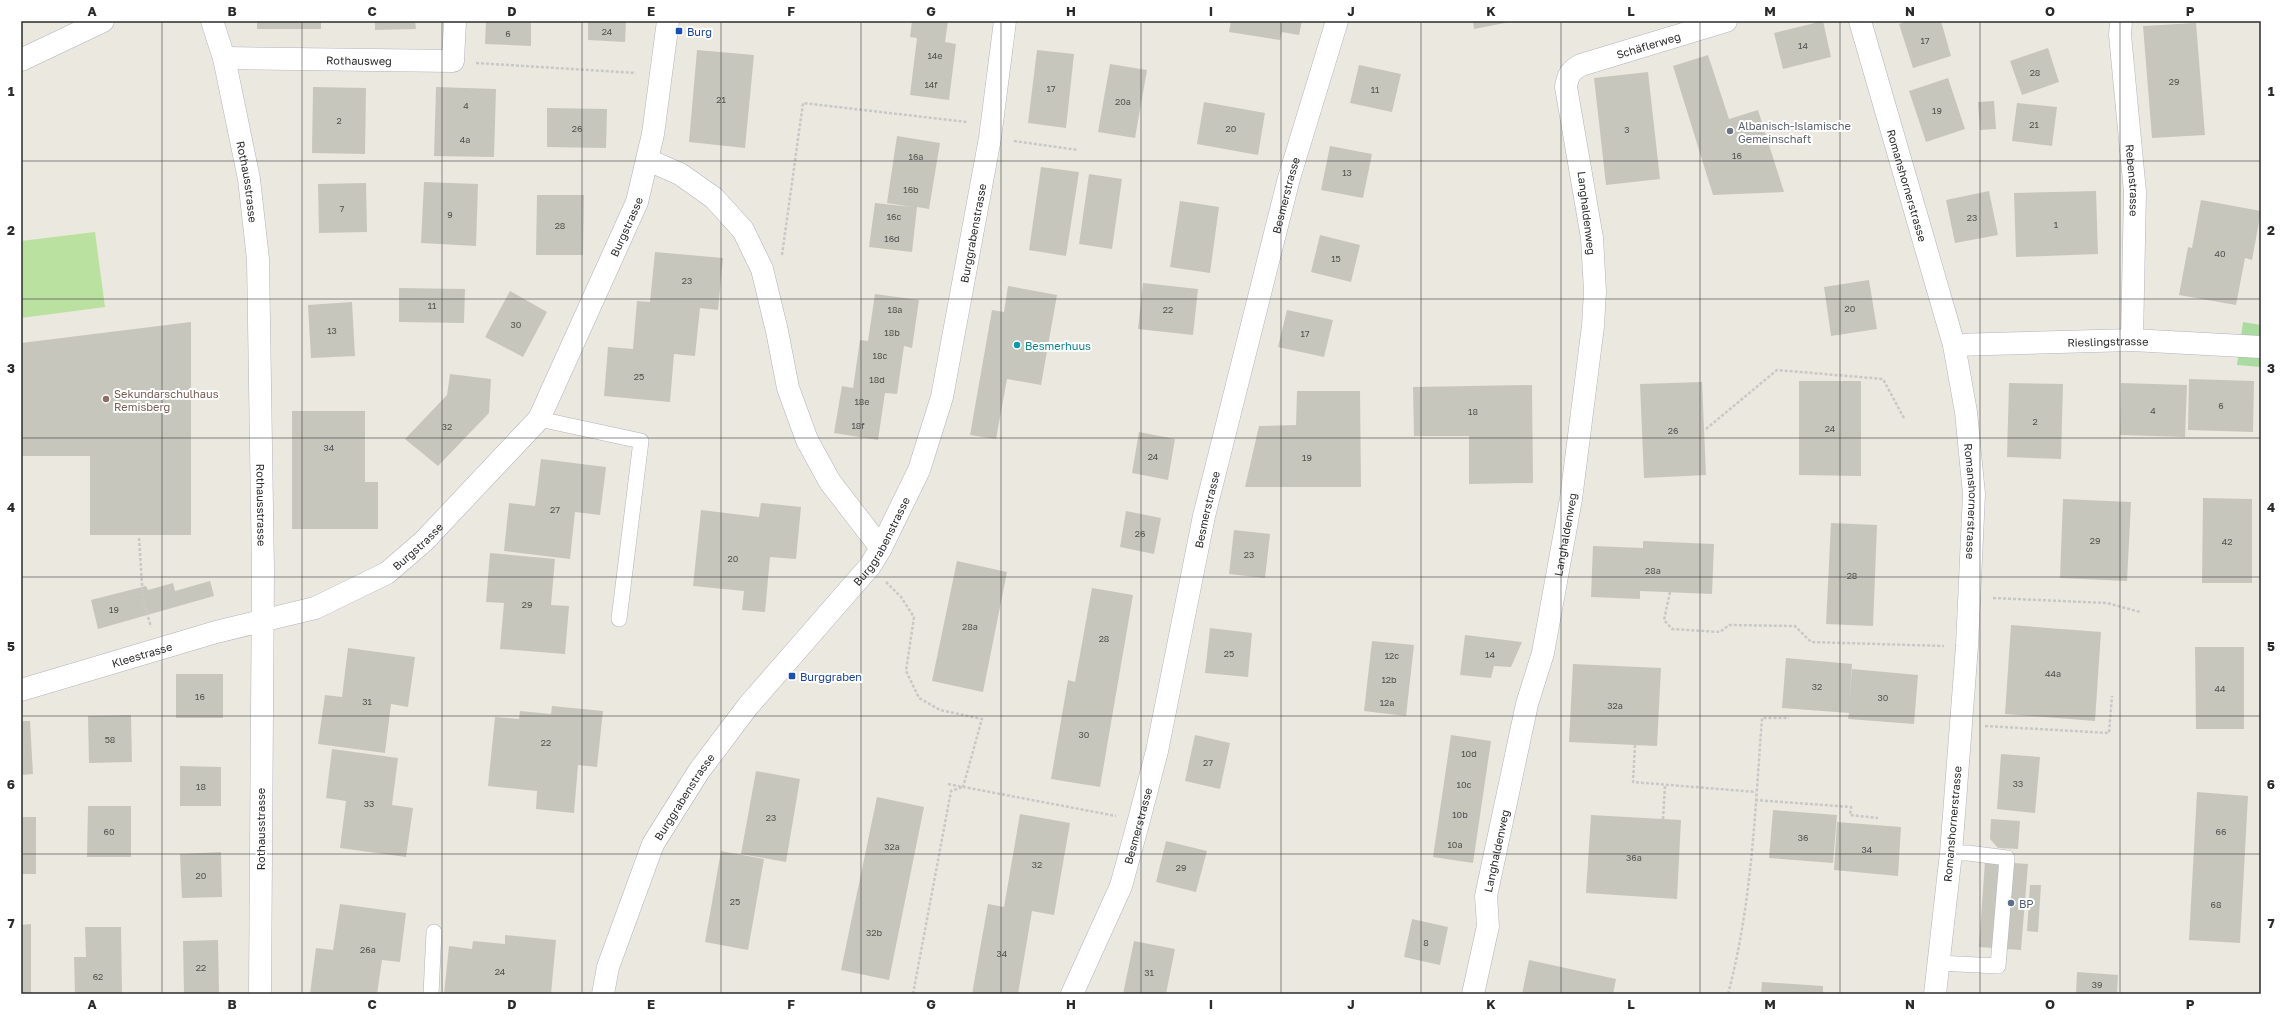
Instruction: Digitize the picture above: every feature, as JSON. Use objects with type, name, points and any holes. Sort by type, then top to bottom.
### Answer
[{"type":"street","points":[[21,60],[103,21]]},
{"type":"street","name":"Rothausstrasse","points":[[212,21],[224,58],[249,179],[258,259],[262,621],[260,994]]},
{"type":"street","points":[[453,62],[455,21]]},
{"type":"street","name":"Burgstrasse","points":[[262,621],[315,608],[388,573],[424,541],[539,419],[637,202],[648,160],[662,74],[668,21]]},
{"type":"street","name":"Burggrabenstrasse","points":[[603,994],[608,967],[653,844],[699,771],[748,706],[875,557],[919,470],[942,397],[990,132],[1005,21]]},
{"type":"street","name":"Besmerstrasse","points":[[1072,994],[1121,886],[1157,751],[1204,516],[1289,178],[1337,21]]},
{"type":"street","name":"Schäflerweg","points":[[1571,70],[1581,65],[1726,21]]},
{"type":"street","name":"Romanshornerstrasse","points":[[1860,21],[1954,345],[1966,412],[1974,494],[1967,646],[1951,853],[1935,994]]},
{"type":"street","name":"Rebenstrasse","points":[[2121,21],[2120,35],[2135,192],[2132,340]]},
{"type":"street","name":"Rothausweg","points":[[224,58],[453,62]]},
{"type":"street","name":"Langhaldenweg","points":[[1473,994],[1488,926],[1486,896],[1527,704],[1543,653],[1571,499],[1593,326],[1595,291],[1592,238],[1585,187],[1566,87],[1571,70]]},
{"type":"street","points":[[648,160],[680,174],[714,198],[743,230],[762,269],[777,330],[788,388],[807,440],[830,482],[875,557]]},
{"type":"street","name":"Rieslingstrasse","points":[[1954,345],[2132,340],[2261,347]]},
{"type":"street","name":"Kleestrasse","points":[[21,690],[216,632],[262,621]]},
{"type":"lane","points":[[539,419],[641,441],[619,619]]},
{"type":"lane","points":[[1938,963],[1998,966],[2006,858],[1968,853],[1951,853]]},
{"type":"lane","points":[[431,994],[434,932]]},
{"type":"path","points":[[453,62],[617,73]]},
{"type":"path","points":[[762,269],[784,254],[803,103],[990,132],[1078,150]]},
{"type":"path","points":[[1706,429],[1778,370],[1883,379],[1905,420]]},
{"type":"path","points":[[139,538],[143,600],[158,650]]},
{"type":"path","points":[[875,557],[914,617],[906,671],[919,698],[940,710],[982,719],[963,786]]},
{"type":"path","points":[[1670,592],[1664,620],[1672,629],[1720,632],[1729,625],[1795,626],[1811,642],[1944,646]]},
{"type":"path","points":[[1988,598],[2107,603],[2140,612]]},
{"type":"path","points":[[1978,725],[2109,733],[2112,696]]},
{"type":"path","points":[[1728,994],[1739,953],[1746,911],[1762,718],[1789,718]]},
{"type":"path","points":[[1635,745],[1634,782],[1756,792]]},
{"type":"path","points":[[948,784],[1109,815]]},
{"type":"path","points":[[1662,819],[1665,785]]},
{"type":"path","points":[[913,994],[951,791],[963,786]]},
{"type":"path","points":[[1755,800],[1851,807],[1850,815],[1878,818]]},
{"type":"green space","points":[[95,232],[105,307],[21,318],[21,241]]},
{"type":"green space","points":[[2243,322],[2261,325],[2261,367],[2237,365]]},
{"type":"building","points":[[257,21],[321,21],[321,29],[257,29]]},
{"type":"building","points":[[375,21],[415,21],[416,29],[375,30]]},
{"type":"building","points":[[486,21],[531,21],[531,46],[485,44]]},
{"type":"building","points":[[588,21],[626,21],[625,42],[588,40]]},
{"type":"building","points":[[912,21],[948,21],[945,42],[956,44],[949,100],[910,95],[917,38],[910,37]]},
{"type":"building","points":[[1231,21],[1302,21],[1299,35],[1282,32],[1280,40],[1229,32]]},
{"type":"building","points":[[1473,21],[1510,21],[1510,22],[1474,29]]},
{"type":"building","points":[[1823,21],[1831,57],[1783,69],[1774,33]]},
{"type":"building","points":[[1908,21],[1941,21],[1951,56],[1913,68],[1899,24]]},
{"type":"building","points":[[2196,23],[2205,135],[2152,138],[2143,26]]},
{"type":"building","points":[[2048,48],[2059,82],[2022,95],[2010,61]]},
{"type":"building","points":[[697,50],[754,55],[745,148],[689,142]]},
{"type":"building","points":[[1037,50],[1074,54],[1066,128],[1028,123]]},
{"type":"building","points":[[1708,55],[1729,119],[1758,110],[1784,192],[1713,195],[1673,66]]},
{"type":"building","points":[[1110,64],[1147,70],[1135,138],[1098,132]]},
{"type":"building","points":[[1359,65],[1401,74],[1392,112],[1350,103]]},
{"type":"building","points":[[1648,72],[1660,179],[1606,185],[1594,78]]},
{"type":"building","points":[[1948,78],[1965,129],[1926,142],[1909,91]]},
{"type":"building","points":[[313,87],[366,88],[365,154],[312,153]]},
{"type":"building","points":[[436,87],[496,89],[494,157],[434,156]]},
{"type":"building","points":[[1994,101],[1996,129],[1980,130],[1978,102]]},
{"type":"building","points":[[1204,102],[1265,113],[1258,155],[1197,144]]},
{"type":"building","points":[[2017,103],[2057,107],[2052,146],[2012,141]]},
{"type":"building","points":[[547,108],[607,109],[606,148],[547,147]]},
{"type":"building","points":[[897,136],[940,143],[929,209],[917,207],[912,252],[869,247],[875,203],[912,207],[887,203]]},
{"type":"building","points":[[1330,146],[1372,154],[1363,198],[1321,190]]},
{"type":"building","points":[[1041,167],[1079,172],[1066,256],[1029,250]]},
{"type":"building","points":[[1089,174],[1122,179],[1112,249],[1079,244]]},
{"type":"building","points":[[424,182],[478,184],[476,246],[421,243]]},
{"type":"building","points":[[366,183],[367,232],[319,233],[318,184]]},
{"type":"building","points":[[1989,191],[1998,235],[1955,243],[1946,200]]},
{"type":"building","points":[[2096,191],[2098,254],[2016,257],[2014,193]]},
{"type":"building","points":[[537,195],[584,195],[583,255],[536,255]]},
{"type":"building","points":[[2201,200],[2261,211],[2252,260],[2245,258],[2236,305],[2179,295],[2188,247],[2192,248]]},
{"type":"building","points":[[1180,201],[1219,207],[1210,273],[1170,267]]},
{"type":"building","points":[[1320,235],[1360,245],[1351,282],[1311,272]]},
{"type":"building","points":[[655,252],[723,258],[718,310],[700,308],[695,356],[674,354],[670,402],[604,396],[608,347],[633,349],[637,301],[650,302]]},
{"type":"building","points":[[1869,280],[1877,329],[1831,336],[1824,287]]},
{"type":"building","points":[[1143,283],[1198,289],[1193,335],[1138,329]]},
{"type":"building","name":"Besmerhuus","points":[[1008,286],[1057,295],[1041,385],[1007,379],[996,439],[970,435],[992,310],[1004,312]]},
{"type":"building","points":[[399,288],[465,289],[464,323],[399,322]]},
{"type":"building","points":[[510,291],[547,312],[523,357],[485,337]]},
{"type":"building","points":[[875,294],[919,300],[912,348],[904,346],[897,394],[885,393],[878,440],[834,433],[842,386],[853,388],[860,340],[868,341]]},
{"type":"building","points":[[352,302],[355,356],[311,358],[308,305]]},
{"type":"building","points":[[1287,310],[1333,320],[1324,357],[1278,347]]},
{"type":"building","name":"Sekundarschulhaus Remisberg","points":[[191,322],[191,535],[90,535],[90,456],[21,456],[21,343]]},
{"type":"building","points":[[450,374],[491,379],[489,413],[438,466],[405,439],[447,395]]},
{"type":"building","points":[[2189,379],[2254,381],[2253,432],[2188,430]]},
{"type":"building","points":[[1799,381],[1861,381],[1861,476],[1799,475]]},
{"type":"building","points":[[1702,382],[1706,475],[1644,478],[1640,384]]},
{"type":"building","points":[[2009,383],[2063,384],[2061,459],[2007,457]]},
{"type":"building","points":[[2121,383],[2187,385],[2185,437],[2120,435]]},
{"type":"building","points":[[1532,385],[1533,483],[1469,484],[1469,436],[1414,436],[1413,387]]},
{"type":"building","points":[[1297,391],[1360,391],[1361,487],[1245,487],[1259,426],[1296,425]]},
{"type":"building","points":[[292,411],[365,411],[365,482],[378,482],[378,529],[292,529]]},
{"type":"building","points":[[1139,432],[1175,439],[1168,480],[1132,473]]},
{"type":"building","points":[[541,459],[606,467],[600,515],[575,512],[570,559],[504,551],[509,503],[535,506]]},
{"type":"building","points":[[2203,498],[2252,499],[2252,583],[2202,583]]},
{"type":"building","points":[[2063,499],[2131,502],[2127,581],[2060,578]]},
{"type":"building","points":[[761,503],[801,507],[796,559],[770,557],[765,612],[742,610],[744,591],[693,586],[701,510],[759,517]]},
{"type":"building","points":[[1126,511],[1161,518],[1154,554],[1120,547]]},
{"type":"building","points":[[1831,523],[1877,525],[1873,626],[1826,624]]},
{"type":"building","points":[[1234,530],[1270,534],[1265,578],[1229,574]]},
{"type":"building","points":[[1643,541],[1714,544],[1712,594],[1640,591],[1640,599],[1591,597],[1593,546],[1643,548]]},
{"type":"building","points":[[490,553],[555,559],[551,605],[569,606],[565,654],[500,649],[504,603],[486,602]]},
{"type":"building","points":[[957,561],[1007,572],[983,692],[932,681]]},
{"type":"building","points":[[210,581],[214,596],[98,629],[91,600],[146,586],[148,590],[173,583],[175,591]]},
{"type":"building","points":[[1092,588],[1133,595],[1100,787],[1051,779],[1068,680],[1075,682]]},
{"type":"building","points":[[2011,625],[2101,632],[2095,721],[2005,714]]},
{"type":"building","points":[[1210,628],[1252,633],[1248,677],[1205,673]]},
{"type":"building","points":[[1465,635],[1522,642],[1511,667],[1494,666],[1491,678],[1460,675]]},
{"type":"building","points":[[1372,641],[1414,645],[1406,716],[1364,711]]},
{"type":"building","points":[[2195,647],[2244,647],[2244,729],[2196,729]]},
{"type":"building","points":[[348,648],[415,657],[408,707],[391,704],[385,753],[318,744],[325,695],[342,697]]},
{"type":"building","points":[[1786,658],[1852,664],[1849,702],[1852,669],[1918,675],[1914,724],[1848,719],[1849,713],[1782,708]]},
{"type":"building","points":[[1573,664],[1661,668],[1657,746],[1569,742]]},
{"type":"building","points":[[176,674],[223,674],[223,718],[176,718]]},
{"type":"building","points":[[552,706],[603,711],[597,767],[578,765],[574,813],[536,809],[537,791],[488,786],[495,717],[519,719],[520,711],[551,714]]},
{"type":"building","points":[[131,715],[132,762],[89,763],[88,716]]},
{"type":"building","points":[[21,721],[30,721],[33,774],[21,775]]},
{"type":"building","points":[[1195,735],[1230,743],[1220,789],[1185,781]]},
{"type":"building","points":[[1451,735],[1491,741],[1473,863],[1433,857]]},
{"type":"building","points":[[332,749],[398,758],[392,805],[413,808],[406,857],[340,848],[346,801],[326,798]]},
{"type":"building","points":[[2001,754],[2040,757],[2035,813],[1997,809]]},
{"type":"building","points":[[180,766],[221,767],[221,806],[180,806]]},
{"type":"building","points":[[756,771],[800,779],[786,862],[741,854]]},
{"type":"building","points":[[2197,792],[2248,796],[2240,943],[2189,940]]},
{"type":"building","points":[[877,797],[924,807],[889,980],[841,970]]},
{"type":"building","points":[[88,806],[131,806],[131,857],[87,857]]},
{"type":"building","points":[[1773,810],[1837,815],[1833,863],[1769,858]]},
{"type":"building","points":[[1020,814],[1070,823],[1054,915],[1032,911],[1018,994],[972,994],[988,904],[1004,907]]},
{"type":"building","points":[[1591,815],[1681,820],[1677,899],[1586,893]]},
{"type":"building","points":[[21,817],[36,817],[36,874],[21,874]]},
{"type":"building","points":[[1991,819],[2020,821],[2018,849],[1998,848],[1990,839]]},
{"type":"building","points":[[1837,822],[1901,827],[1898,876],[1834,870]]},
{"type":"building","points":[[1166,841],[1207,851],[1196,892],[1156,882]]},
{"type":"building","points":[[721,851],[764,859],[748,950],[705,942]]},
{"type":"building","points":[[221,852],[222,897],[182,898],[180,854]]},
{"type":"building","points":[[1985,861],[2028,864],[2021,950],[1979,947]]},
{"type":"building","points":[[2030,885],[2041,885],[2038,932],[2027,931]]},
{"type":"building","points":[[340,904],[406,913],[400,962],[382,960],[377,994],[310,994],[316,948],[333,950]]},
{"type":"building","points":[[1412,919],[1448,927],[1440,965],[1404,957]]},
{"type":"building","points":[[31,924],[31,994],[21,994],[21,925]]},
{"type":"building","points":[[85,927],[121,927],[122,994],[75,994],[74,957],[86,957]]},
{"type":"building","points":[[505,935],[556,940],[551,994],[444,994],[449,946],[472,949],[473,941],[505,944]]},
{"type":"building","points":[[218,940],[219,993],[184,994],[183,941]]},
{"type":"building","points":[[1134,941],[1175,949],[1166,994],[1123,994]]},
{"type":"building","points":[[1529,960],[1616,979],[1613,994],[1522,994]]},
{"type":"building","points":[[2077,972],[2118,975],[2117,994],[2076,994]]},
{"type":"building","points":[[1762,982],[1823,986],[1823,994],[1761,994]]},
{"type":"place","name":"Burg","points":[[679,31]]},
{"type":"place","name":"Albanisch-Islamische Gemeinschaft","points":[[1730,131]]},
{"type":"place","name":"Besmerhuus","points":[[1017,345]]},
{"type":"place","name":"Sekundarschulhaus Remisberg","points":[[106,399]]},
{"type":"place","name":"Burggraben","points":[[792,676]]},
{"type":"place","name":"BP","points":[[2011,903]]}]
